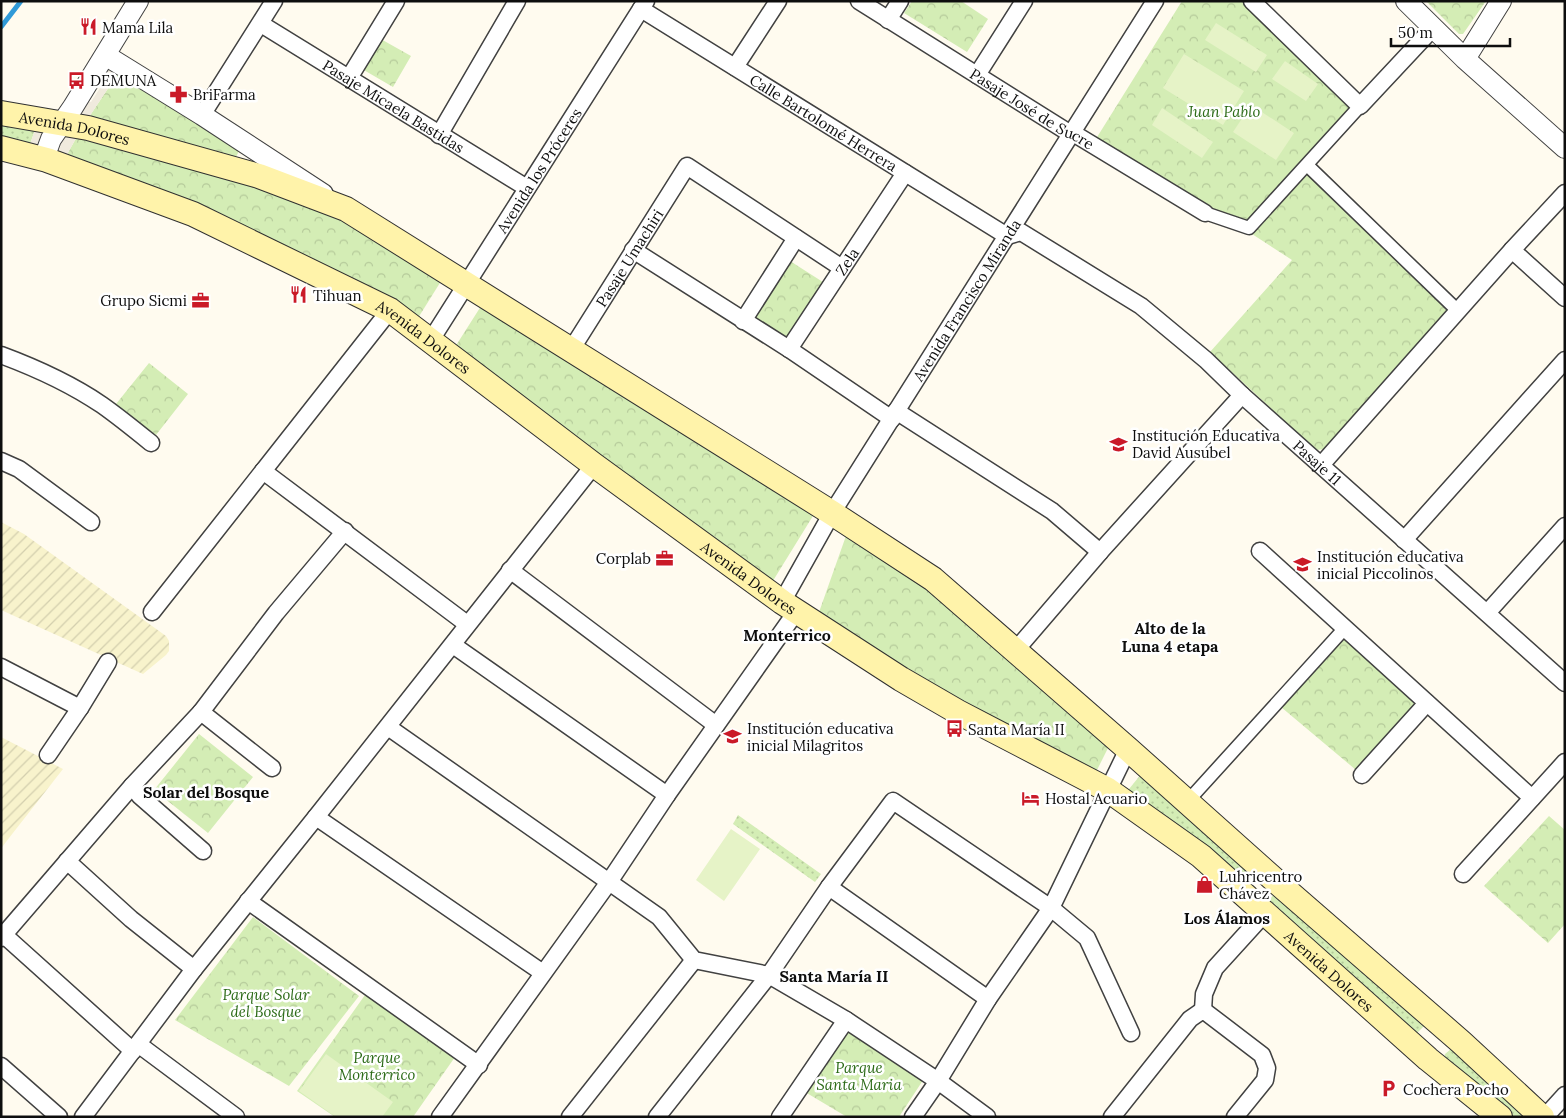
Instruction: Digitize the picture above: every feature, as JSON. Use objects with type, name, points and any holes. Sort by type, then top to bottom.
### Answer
[{"type":"main road","name":"Avenida Dolores","points":[[1,113],[88,128],[259,176],[346,209],[832,513],[933,579],[1544,1117]]},
{"type":"main road","name":"Avenida Dolores","points":[[1,148],[47,160],[193,214],[390,310],[594,465],[789,607],[901,679],[958,712],[1108,790],[1201,856],[1428,1058],[1500,1117]]},
{"type":"main road","points":[[1261,909],[1278,883]]},
{"type":"main road","points":[[1428,1058],[1450,1033]]},
{"type":"street","points":[[47,160],[49,144],[138,1]]},
{"type":"street","points":[[202,115],[274,1]]},
{"type":"street","points":[[348,78],[396,1]]},
{"type":"street","points":[[439,135],[517,1]]},
{"type":"street","points":[[735,67],[778,1]]},
{"type":"street","name":"Pasaje José de Sucre","points":[[859,1],[1066,131],[1073,132],[1205,214]]},
{"type":"street","points":[[888,20],[900,1]]},
{"type":"street","points":[[977,76],[1024,1]]},
{"type":"street","name":"Avenida Francisco Miranda","points":[[440,1117],[609,882],[666,795],[716,725],[789,607],[832,513],[1155,1]]},
{"type":"street","points":[[1252,1],[1360,106]]},
{"type":"street","points":[[1406,1],[1465,59],[1565,148]]},
{"type":"street","points":[[1465,59],[1501,1]]},
{"type":"street","name":"Calle Bartolomé Herrera","points":[[644,5],[735,67],[1007,236]]},
{"type":"street","name":"Avenida los Próceres","points":[[431,340],[644,5]]},
{"type":"street","name":"Pasaje Micaela Bastidas","points":[[261,24],[527,188]]},
{"type":"street","points":[[1205,214],[1249,228],[1433,28]]},
{"type":"street","name":"Avenida Dolores","points":[[105,55],[202,115],[346,209]]},
{"type":"street","name":"Pasaje Umachiri","points":[[571,350],[687,166],[796,238]]},
{"type":"street","points":[[1307,166],[1458,311]]},
{"type":"street","name":"Zela","points":[[789,349],[905,173]]},
{"type":"street","points":[[1322,464],[1565,193]]},
{"type":"street","name":"Pasaje 11","points":[[1007,236],[1021,232],[1141,306],[1206,360],[1242,395],[1322,464],[1404,540],[1565,683]]},
{"type":"street","points":[[743,321],[796,238],[842,268]]},
{"type":"street","points":[[633,250],[743,321],[1052,511],[1100,552]]},
{"type":"street","points":[[1512,250],[1565,298]]},
{"type":"street","points":[[152,612],[390,310]]},
{"type":"street","points":[[1,355],[48,375],[102,405],[151,443]]},
{"type":"street","points":[[1404,540],[1565,360]]},
{"type":"street","points":[[1016,651],[1100,552],[1242,395]]},
{"type":"street","points":[[1,461],[19,469],[91,522]]},
{"type":"street","points":[[83,1117],[194,969],[388,727],[453,645],[467,624],[594,465]]},
{"type":"street","points":[[263,471],[467,624]]},
{"type":"street","points":[[1487,613],[1565,526]]},
{"type":"street","points":[[236,1117],[135,1047],[3,936],[132,786],[202,712],[276,613],[345,532]]},
{"type":"street","points":[[1260,551],[1532,798]]},
{"type":"street","points":[[510,570],[716,725]]},
{"type":"street","points":[[1187,802],[1344,629]]},
{"type":"street","points":[[453,645],[666,795]]},
{"type":"street","points":[[48,755],[108,662]]},
{"type":"street","points":[[1,667],[80,708]]},
{"type":"street","points":[[1362,775],[1427,702]]},
{"type":"street","points":[[202,712],[272,768]]},
{"type":"street","points":[[388,727],[659,917],[694,960],[769,975],[846,1020],[938,1081],[987,1117]]},
{"type":"street","points":[[913,1117],[938,1081],[988,1000],[1051,908],[1128,749]]},
{"type":"street","points":[[1463,874],[1565,762]]},
{"type":"street","points":[[132,786],[140,796],[203,851]]},
{"type":"street","points":[[657,1117],[769,975],[829,887],[893,800],[1051,908],[1088,938],[1131,1033]]},
{"type":"street","points":[[316,817],[543,973]]},
{"type":"street","points":[[67,861],[131,918],[194,969]]},
{"type":"street","points":[[829,887],[988,1000]]},
{"type":"street","points":[[248,901],[478,1065]]},
{"type":"street","points":[[1204,1010],[1204,994],[1215,968],[1261,909]]},
{"type":"street","points":[[570,1117],[694,960]]},
{"type":"street","points":[[1112,1117],[1190,1019],[1204,1010]]},
{"type":"street","points":[[1204,1010],[1262,1055],[1267,1068],[1265,1080],[1235,1117]]},
{"type":"street","points":[[780,1117],[846,1020]]},
{"type":"street","points":[[1,1066],[58,1117]]},
{"type":"street","points":[[1544,1117],[1565,1094]]},
{"type":"shaded area","points":[[113,68],[119,72],[87,120],[81,115],[80,109],[83,102],[91,102],[107,77],[103,71]]},
{"type":"shaded area","points":[[36,127],[43,132],[37,149],[29,147]]},
{"type":"shaded area","points":[[79,133],[65,158],[59,151],[62,139],[68,134]]},
{"type":"shaded area","points":[[1,522],[24,534],[166,636],[169,641],[169,651],[166,655],[143,674],[1,610]]},
{"type":"shaded area","points":[[1,737],[63,769],[2,847],[1,847]]},
{"type":"green space","points":[[912,1],[961,1],[988,19],[967,52],[904,13]]},
{"type":"green space","name":"Juan Pablo","points":[[1182,1],[1246,1],[1358,109],[1304,167],[1451,309],[1325,449],[1316,450],[1210,352],[1292,260],[1252,234],[1094,142]]},
{"type":"green space","points":[[1426,1],[1486,1],[1463,34],[1459,34]]},
{"type":"green space","points":[[1216,23],[1267,55],[1256,72],[1205,40]]},
{"type":"green space","points":[[379,38],[411,56],[393,87],[362,69]]},
{"type":"green space","points":[[1184,54],[1244,91],[1223,125],[1163,88]]},
{"type":"green space","points":[[1285,61],[1318,84],[1306,101],[1272,79]]},
{"type":"green space","points":[[119,72],[239,147],[235,159],[87,120]]},
{"type":"green space","points":[[1251,105],[1294,133],[1276,160],[1233,132]]},
{"type":"green space","points":[[1162,108],[1213,142],[1202,158],[1152,125]]},
{"type":"green space","points":[[1,122],[36,127],[29,147],[1,139]]},
{"type":"green space","points":[[79,133],[343,213],[443,278],[418,318],[329,271],[162,190],[65,158]]},
{"type":"green space","points":[[790,261],[826,284],[789,341],[752,318]]},
{"type":"green space","points":[[483,303],[816,511],[771,584],[455,347]]},
{"type":"green space","points":[[149,363],[188,394],[156,435],[116,404]]},
{"type":"green space","points":[[847,533],[925,581],[1110,744],[1095,774],[951,700],[818,615]]},
{"type":"green space","points":[[1343,637],[1419,703],[1356,770],[1281,707]]},
{"type":"green space","points":[[199,734],[253,777],[208,833],[154,790]]},
{"type":"green space","points":[[1142,773],[1258,875],[1248,885],[1125,794]]},
{"type":"green space","points":[[738,815],[821,874],[815,882],[733,824]]},
{"type":"green space","points":[[1549,816],[1565,830],[1565,924],[1548,943],[1484,886]]},
{"type":"green space","points":[[731,829],[760,849],[724,901],[696,880]]},
{"type":"green space","points":[[1277,891],[1425,1025],[1414,1036],[1267,902]]},
{"type":"green space","name":"Parque Solar del Bosque","points":[[253,917],[359,996],[289,1086],[175,1020]]},
{"type":"green space","name":"Parque Monterrico","points":[[365,995],[455,1057],[413,1117],[335,1117],[297,1091]]},
{"type":"green space","name":"Parque Santa Maria","points":[[849,1021],[929,1071],[899,1117],[847,1117],[800,1089]]},
{"type":"green space","points":[[1451,1049],[1528,1117],[1512,1117],[1498,1107],[1444,1058],[1445,1054]]},
{"type":"green space","points":[[326,1054],[393,1102],[382,1117],[336,1117],[299,1091]]},
{"type":"waterway","points":[[1,27],[21,1]]},
{"type":"place","name":"Mama Lila","points":[[88,27]]},
{"type":"place","name":"DEMUNA","points":[[76,80]]},
{"type":"place","name":"BriFarma","points":[[179,94]]},
{"type":"place","name":"Tihuan","points":[[299,295]]},
{"type":"place","name":"Grupo Sicmi","points":[[201,300]]},
{"type":"place","name":"Institución Educativa David Ausubel","points":[[1118,444]]},
{"type":"place","name":"Corplab","points":[[665,558]]},
{"type":"place","name":"Institución educativa inicial Piccolinos","points":[[1303,565]]},
{"type":"place","name":"Santa María II","points":[[954,729]]},
{"type":"place","name":"Institución educativa inicial Milagritos","points":[[733,737]]},
{"type":"place","name":"Hostal Acuario","points":[[1031,798]]},
{"type":"place","name":"Luhricentro Chávez","points":[[1205,885]]},
{"type":"place","name":"Cochera Pocho","points":[[1389,1089]]},
{"type":"district","name":"Monterrico","points":[[787,635]]},
{"type":"district","name":"Alto de la Luna 4 etapa","points":[[1170,637]]},
{"type":"district","name":"Solar del Bosque","points":[[206,792]]},
{"type":"district","name":"Los Álamos","points":[[1227,918]]},
{"type":"district","name":"Santa María II","points":[[834,976]]}]
